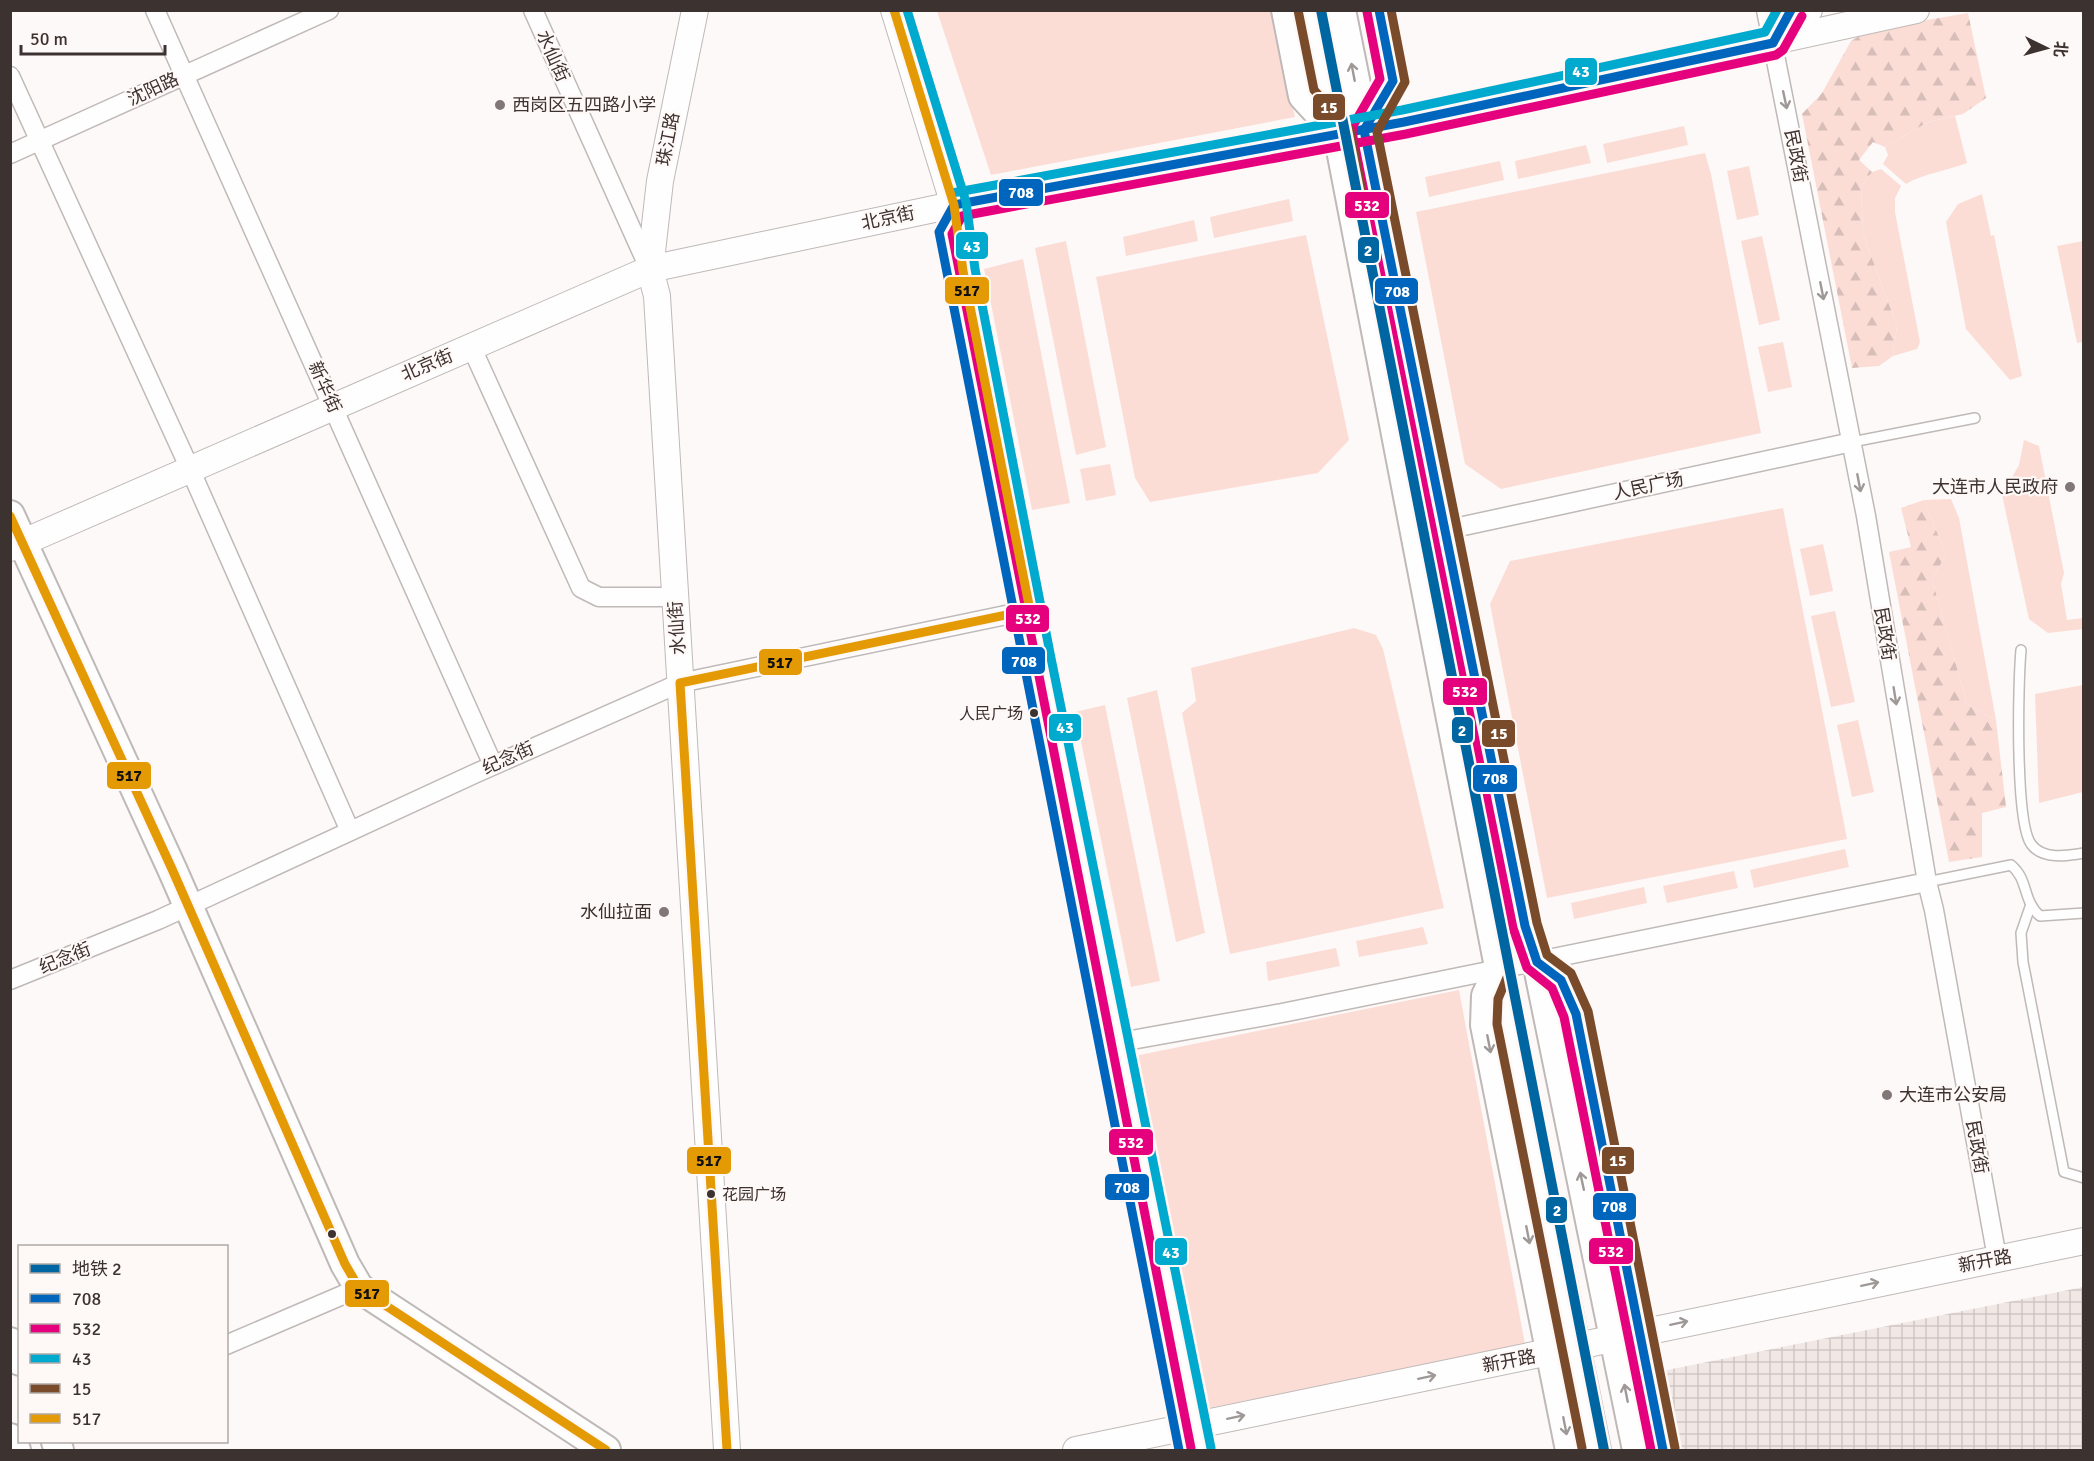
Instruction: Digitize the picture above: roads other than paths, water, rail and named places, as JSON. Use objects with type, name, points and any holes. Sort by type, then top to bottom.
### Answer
[{"type":"main road","points":[[1286,10],[1303,96],[1352,132]]},
{"type":"main road","points":[[1314,10],[1352,132],[1373,170],[1525,926],[1537,962],[1561,980],[1576,1014],[1627,1334],[1637,1450]]},
{"type":"main road","points":[[1341,10],[1352,132],[1499,968],[1486,996],[1485,1025],[1563,1349],[1596,1450]]},
{"type":"main road","points":[[1352,132],[1393,81],[1379,10]]},
{"type":"main road","points":[[10,515],[17,545],[188,904],[345,1264],[359,1288],[606,1450]]},
{"type":"main road","points":[[1627,1334],[1663,1450]]},
{"type":"main road","points":[[10,1342],[18,1357]]},
{"type":"main road","points":[[1563,1349],[1570,1450]]},
{"type":"main road","points":[[10,1438],[16,1450]]},
{"type":"street","name":"新华街","points":[[155,10],[493,765]]},
{"type":"street","name":"沈阳路","points":[[10,154],[329,10]]},
{"type":"street","name":"水仙街","points":[[533,10],[650,269],[657,296],[727,1450]]},
{"type":"street","name":"珠江路","points":[[650,269],[660,182],[695,10]]},
{"type":"street","points":[[894,10],[954,205],[963,271],[1021,612],[1115,1043],[1186,1439]]},
{"type":"street","name":"民政街","points":[[1766,10],[1851,442],[1927,882],[1997,1258]]},
{"type":"street","points":[[1773,43],[1791,10]]},
{"type":"street","points":[[1773,43],[1809,10]]},
{"type":"street","name":"北京街","points":[[17,545],[650,269],[954,205],[1404,122],[1916,10]]},
{"type":"street","points":[[10,76],[190,469],[350,831]]},
{"type":"street","points":[[1294,143],[1300,129],[1303,96]]},
{"type":"street","points":[[1373,170],[1386,145],[1404,122]]},
{"type":"street","points":[[471,346],[581,588],[599,597],[675,597]]},
{"type":"street","name":"人民广场","points":[[1445,530],[1851,442]]},
{"type":"street","name":"纪念街","points":[[10,980],[158,920],[188,904],[493,765],[680,683],[1021,612]]},
{"type":"street","points":[[1115,1043],[1282,1013],[1537,962],[1563,953],[1927,882]]},
{"type":"street","name":"新开路","points":[[1076,1450],[1186,1439],[1627,1334],[2084,1241]]},
{"type":"street","points":[[228,1344],[359,1288]]},
{"type":"street","points":[[711,1450],[719,1424],[723,1392]]},
{"type":"street","points":[[723,1392],[731,1450]]},
{"type":"lane","points":[[1851,442],[1975,418]]},
{"type":"lane","points":[[1021,612],[1186,1439]]},
{"type":"lane","points":[[2020,650],[2018,677],[2022,810],[2031,844],[2045,855],[2084,853]]},
{"type":"lane","points":[[1927,882],[2011,865],[2020,873],[2030,907],[2040,916],[2084,913]]},
{"type":"lane","points":[[2030,907],[2021,933],[2023,962],[2064,1172],[2084,1178]]},
{"type":"metro line","name":"2","points":[[1321,10],[1604,1450]]},
{"type":"place","name":"西岗区五四路小学","points":[[500,105]]},
{"type":"place","name":"大连市人民政府","points":[[2070,487]]},
{"type":"place","name":"人民广场","points":[[1034,713]]},
{"type":"place","name":"水仙拉面","points":[[664,912]]},
{"type":"place","name":"大连市公安局","points":[[1887,1095]]},
{"type":"place","name":"花园广场","points":[[711,1194]]}]
